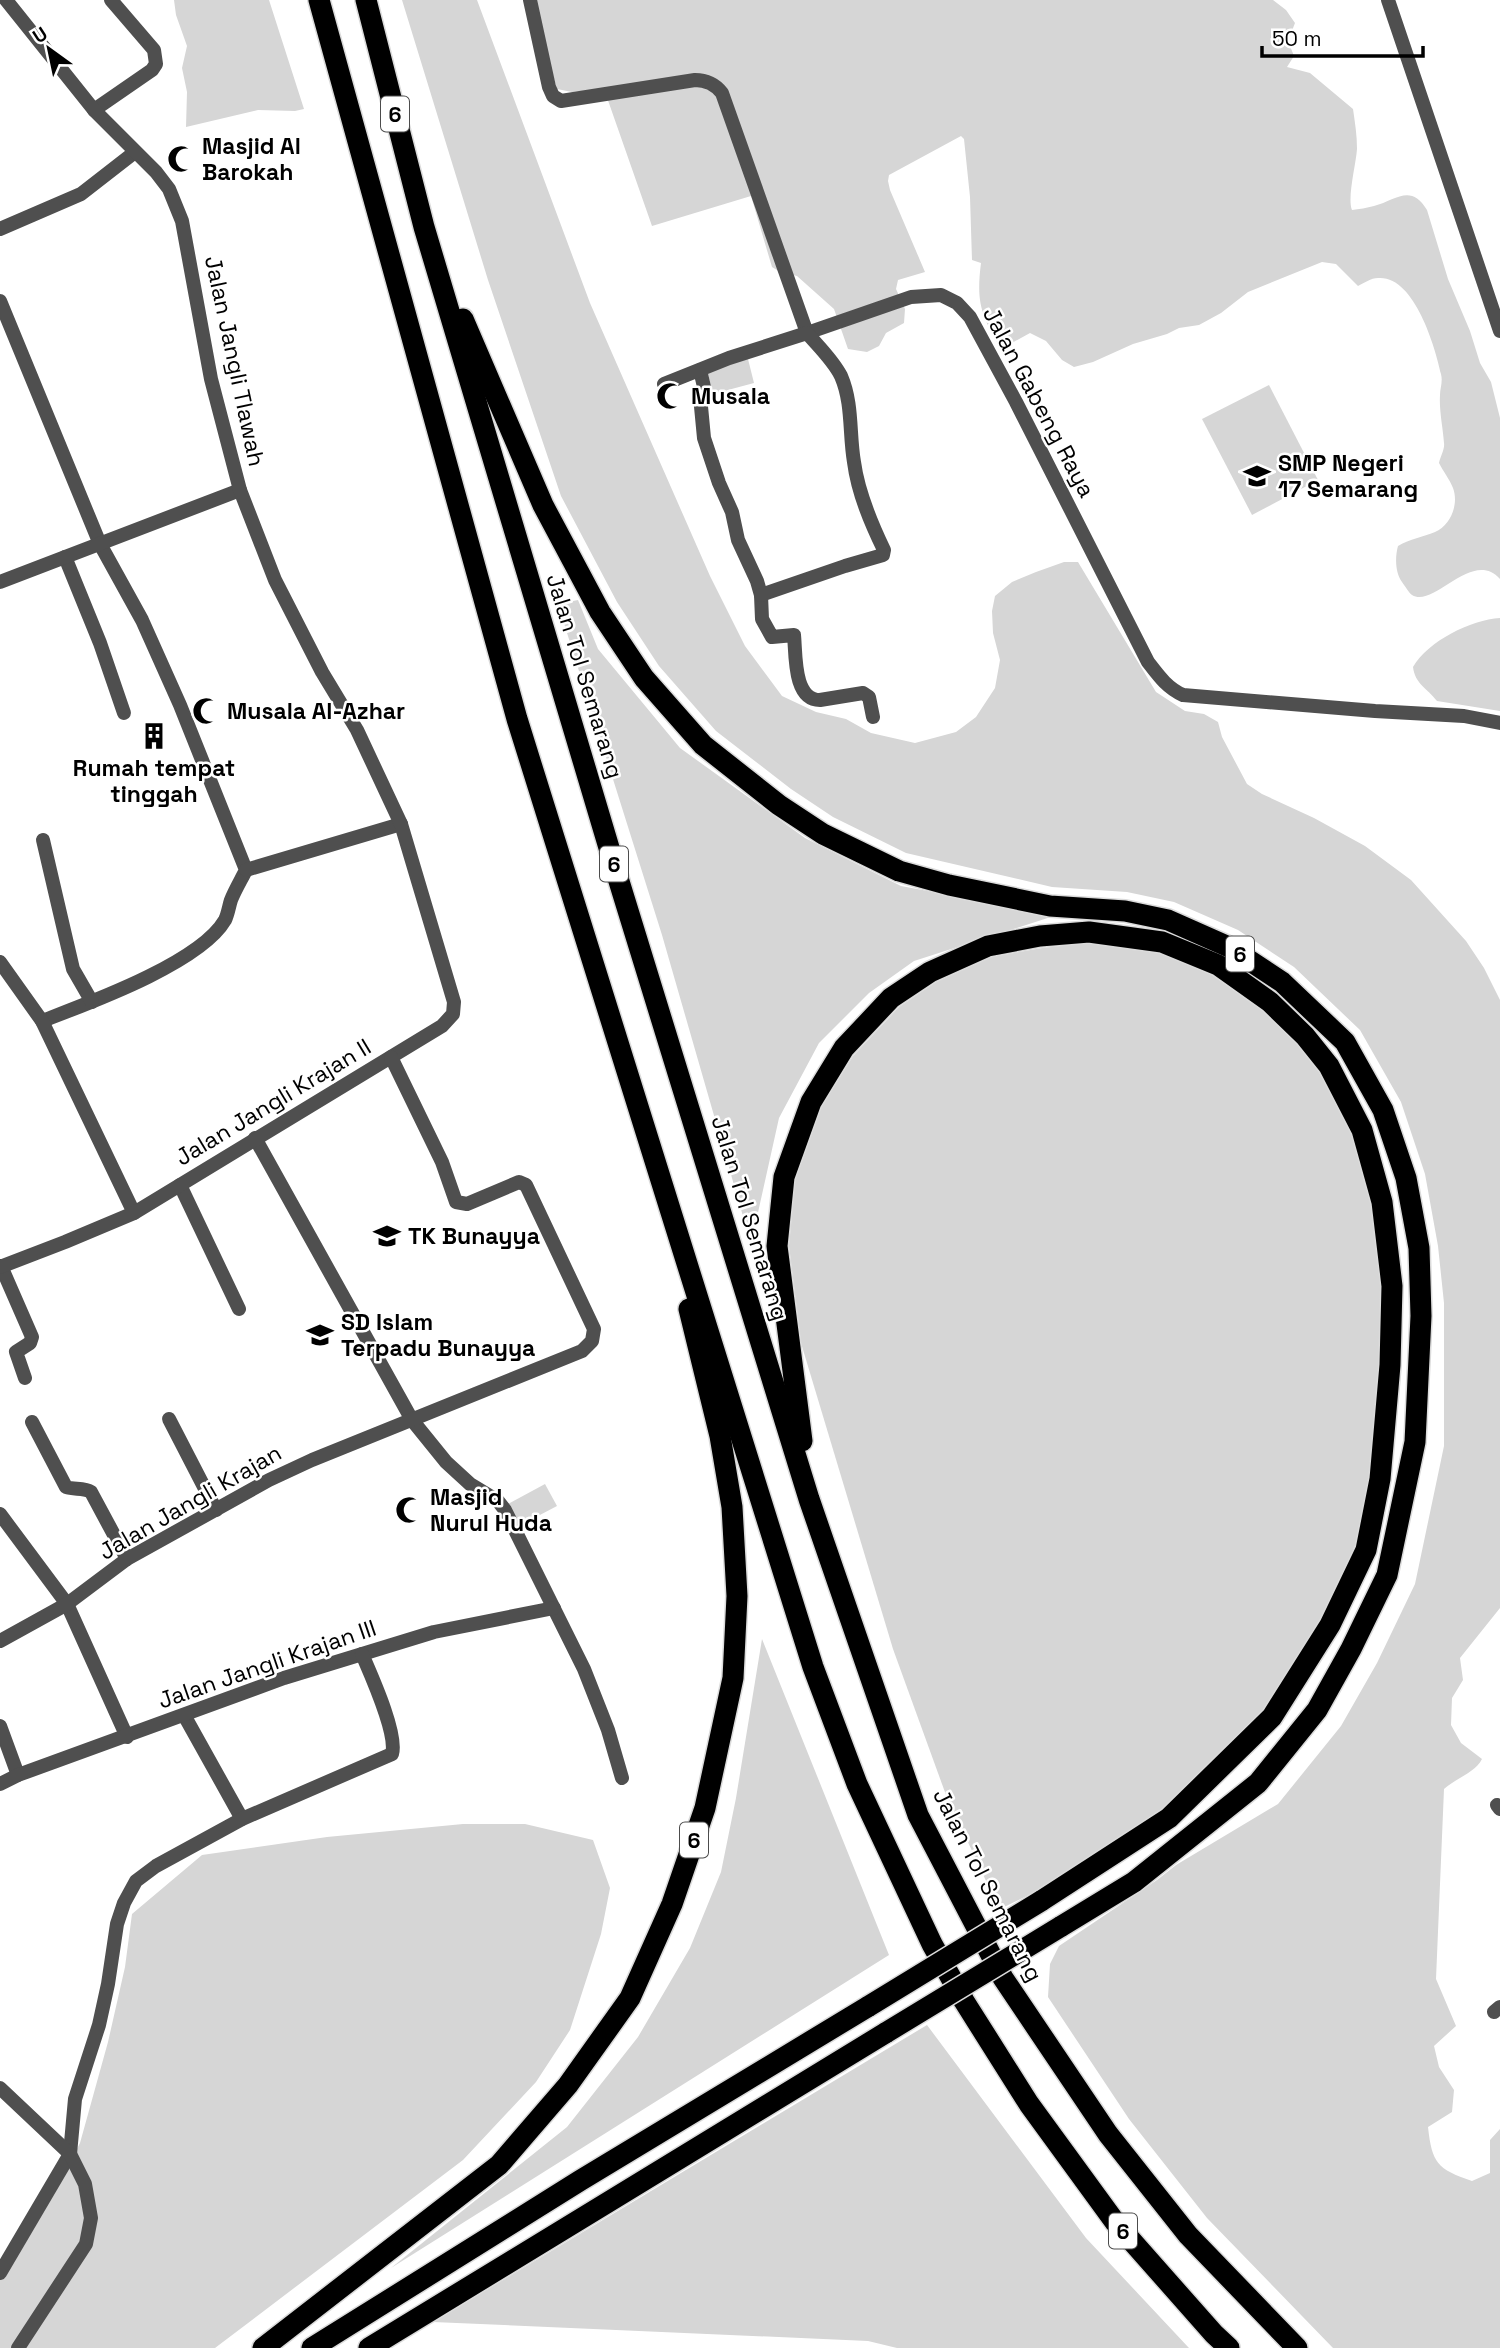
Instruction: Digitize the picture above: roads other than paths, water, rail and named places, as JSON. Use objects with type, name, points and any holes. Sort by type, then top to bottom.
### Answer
[{"type":"highway","name":"6","points":[[318,0],[517,719],[660,1170],[813,1668],[857,1784],[932,1944],[964,2001],[1029,2104],[1115,2222],[1229,2348]]},
{"type":"highway","name":"Jalan Tol Semarang","points":[[366,0],[424,228],[618,878],[809,1499],[918,1815],[1003,1979],[1108,2134],[1188,2235],[1297,2348]]},
{"type":"highway","name":"6","points":[[369,2348],[1134,1882],[1258,1783],[1317,1710],[1351,1649],[1387,1575],[1415,1442],[1421,1316],[1419,1248],[1406,1178],[1383,1110],[1345,1042],[1282,982],[1229,947],[1168,920],[1125,911],[1049,906],[899,872],[812,827],[779,805],[703,745],[644,678],[600,612],[543,505],[424,228]]},
{"type":"highway","name":"6","points":[[312,2348],[581,2180],[1041,1901],[1169,1818],[1272,1717],[1331,1625],[1366,1550],[1380,1479],[1390,1365],[1392,1286],[1382,1202],[1362,1130],[1329,1066],[1306,1036],[1270,1002],[1217,965],[1162,942],[1089,932],[1040,936],[988,946],[930,972],[891,998],[844,1048],[811,1102],[784,1177],[777,1246],[809,1499]]},
{"type":"highway","name":"6","points":[[263,2348],[499,2165],[568,2085],[630,1997],[672,1904],[701,1820],[733,1678],[737,1596],[732,1507],[720,1436],[691,1319],[660,1170]]},
{"type":"street","name":"Jalan Jangli Tlawah","points":[[6,0],[94,110],[169,189],[182,221],[211,379],[240,490],[275,580],[322,671],[357,730],[401,824],[454,1002]]},
{"type":"street","points":[[94,110],[152,70],[156,64],[154,50],[111,0]]},
{"type":"street","points":[[530,0],[549,87],[553,96],[561,101],[695,80],[705,80],[722,93],[807,333],[835,366],[843,382],[850,413],[854,464],[868,516],[884,550],[883,555],[761,595]]},
{"type":"street","points":[[1388,0],[1500,331]]},
{"type":"street","points":[[0,229],[81,194],[135,152]]},
{"type":"street","name":"Jalan Gabeng Raya","points":[[664,384],[700,369],[911,297],[941,295],[957,303],[970,317],[1148,662],[1176,692],[1183,695],[1375,711],[1464,716],[1500,723]]},
{"type":"street","points":[[0,301],[100,544],[148,632],[180,705],[246,870]]},
{"type":"street","points":[[700,369],[705,391],[700,396],[704,438],[732,512],[738,540],[761,595],[762,620],[772,637],[794,635],[798,681],[808,696],[820,700],[863,693],[869,697],[873,717]]},
{"type":"street","points":[[0,582],[240,490]]},
{"type":"street","points":[[65,557],[100,643],[124,713]]},
{"type":"street","points":[[42,1021],[92,1002],[174,964],[209,938],[225,920],[231,900],[246,870],[401,824]]},
{"type":"street","points":[[43,840],[73,969],[92,1002]]},
{"type":"street","points":[[0,962],[42,1021],[134,1213]]},
{"type":"street","name":"Jalan Jangli Krajan II","points":[[1,1266],[134,1213],[442,1026],[453,1014],[454,1002]]},
{"type":"street","name":"Jalan Jangli Krajan II","points":[[391,1057],[442,1163],[456,1202],[467,1204],[519,1182],[526,1185],[594,1329],[593,1341],[582,1351]]},
{"type":"street","points":[[255,1138],[412,1420],[446,1462],[470,1484],[498,1501],[505,1510],[597,1700],[622,1778]]},
{"type":"street","name":"Jalan Jangli Krajan II","points":[[180,1185],[239,1309]]},
{"type":"street","points":[[1,1266],[32,1337],[30,1343],[16,1352],[25,1378]]},
{"type":"street","name":"Jalan Jangli Krajan","points":[[0,1641],[67,1604],[127,1559],[268,1480],[582,1351]]},
{"type":"street","points":[[169,1419],[216,1510]]},
{"type":"street","points":[[32,1422],[66,1487],[92,1492],[127,1559]]},
{"type":"street","points":[[0,1514],[67,1604],[127,1737]]},
{"type":"street","name":"Jalan Jangli Krajan III","points":[[0,1784],[18,1775],[284,1678],[434,1632],[554,1608]]},
{"type":"street","points":[[0,2273],[70,2154],[75,2099],[99,2025],[117,1924],[136,1881],[156,1866],[242,1819],[394,1753],[387,1720],[362,1654]]},
{"type":"street","points":[[184,1715],[242,1819]]},
{"type":"street","points":[[0,1726],[18,1775]]},
{"type":"street","points":[[0,2088],[70,2154],[82,2176],[91,2218],[86,2244],[18,2348]]},
{"type":"place","name":"Masjid Al Barokah","points":[[181,159]]},
{"type":"place","name":"Musala","points":[[670,396]]},
{"type":"place","name":"SMP Negeri 17 Semarang","points":[[1257,476]]},
{"type":"place","name":"Musala Al-Azhar","points":[[206,711]]},
{"type":"place","name":"Rumah tempat tinggah","points":[[154,736]]},
{"type":"place","name":"TK Bunayya","points":[[387,1236]]},
{"type":"place","name":"SD Islam Terpadu Bunayya","points":[[320,1335]]},
{"type":"place","name":"Masjid Nurul Huda","points":[[409,1510]]}]
